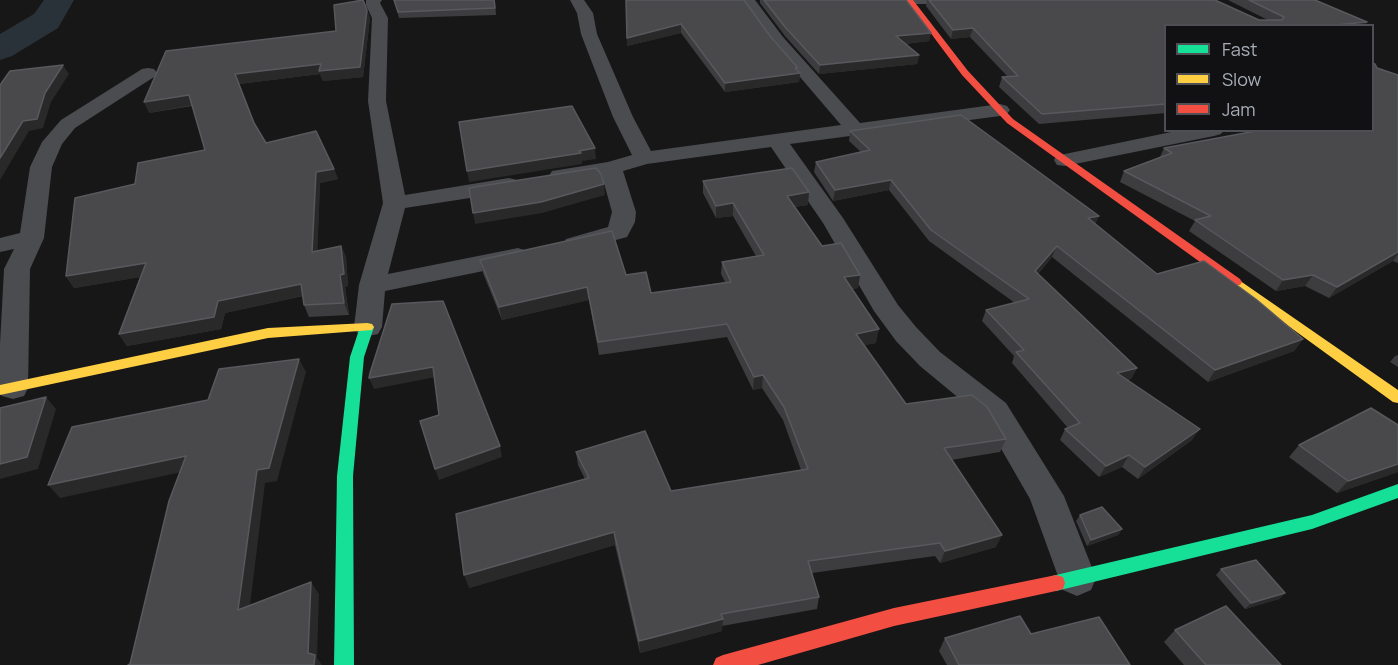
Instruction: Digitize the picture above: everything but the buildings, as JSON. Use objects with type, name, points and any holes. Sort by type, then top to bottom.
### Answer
[{"type":"street","points":[[344,665],[345,476],[357,357],[368,327],[372,285],[395,203],[377,101],[380,14],[372,5],[375,0]]},
{"type":"street","points":[[577,0],[585,13],[589,34],[623,117],[644,158]]},
{"type":"street","points":[[748,0],[805,73],[857,130]]},
{"type":"street","points":[[909,0],[965,73],[1010,121],[1398,398]]},
{"type":"street","points":[[915,0],[950,0]]},
{"type":"street","points":[[148,73],[68,124],[52,142],[41,167],[32,238],[17,269],[6,389],[117,363],[268,333],[368,327]]},
{"type":"street","points":[[395,203],[611,168],[644,158],[1000,110]]},
{"type":"street","points":[[1065,160],[1204,132]]},
{"type":"street","points":[[776,140],[835,223],[888,311],[906,334],[930,359],[995,411],[1046,496],[1077,578]]},
{"type":"street","points":[[372,285],[547,250],[598,239],[618,232],[623,222],[624,212],[611,168]]},
{"type":"street","points":[[0,245],[32,238]]},
{"type":"street","points":[[723,665],[894,617],[1077,578],[1312,522],[1398,491]]},
{"type":"waterway","points":[[0,49],[46,21],[59,0]]},
{"type":"traffic: fast","points":[[344,665],[345,476],[357,357],[367,327]]},
{"type":"traffic: fast","points":[[1056,583],[1312,522],[1398,491]]},
{"type":"traffic: slow","points":[[1236,282],[1398,398]]},
{"type":"traffic: slow","points":[[0,390],[268,333],[367,327]]},
{"type":"traffic: jam","points":[[909,0],[965,73],[1010,121],[1236,282]]},
{"type":"traffic: jam","points":[[723,665],[894,617],[1056,583]]}]
